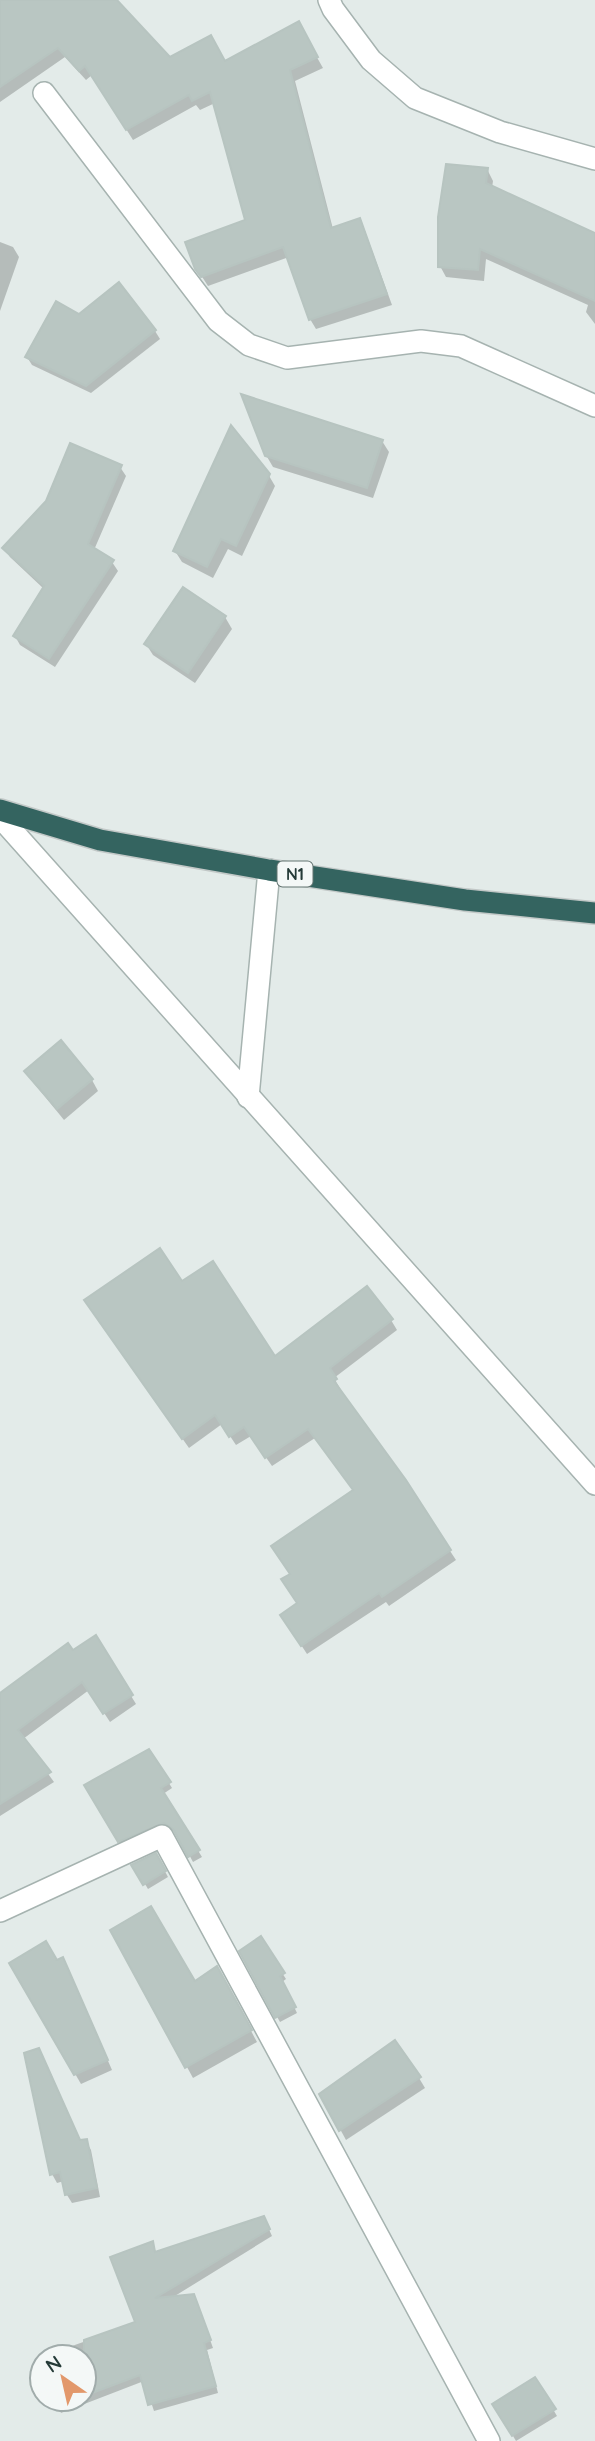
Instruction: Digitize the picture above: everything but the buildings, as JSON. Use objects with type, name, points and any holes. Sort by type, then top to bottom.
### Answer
[{"type":"highway","name":"N1","points":[[0,810],[100,840],[269,870],[465,900],[595,913]]},
{"type":"street","points":[[329,0],[371,61],[415,98],[500,132],[595,159]]},
{"type":"street","points":[[44,93],[218,321],[249,345],[287,358],[421,341],[461,345],[595,406]]},
{"type":"street","points":[[0,817],[595,1484]]},
{"type":"street","points":[[248,1097],[269,870]]},
{"type":"street","points":[[0,1910],[162,1836],[489,2441]]}]
